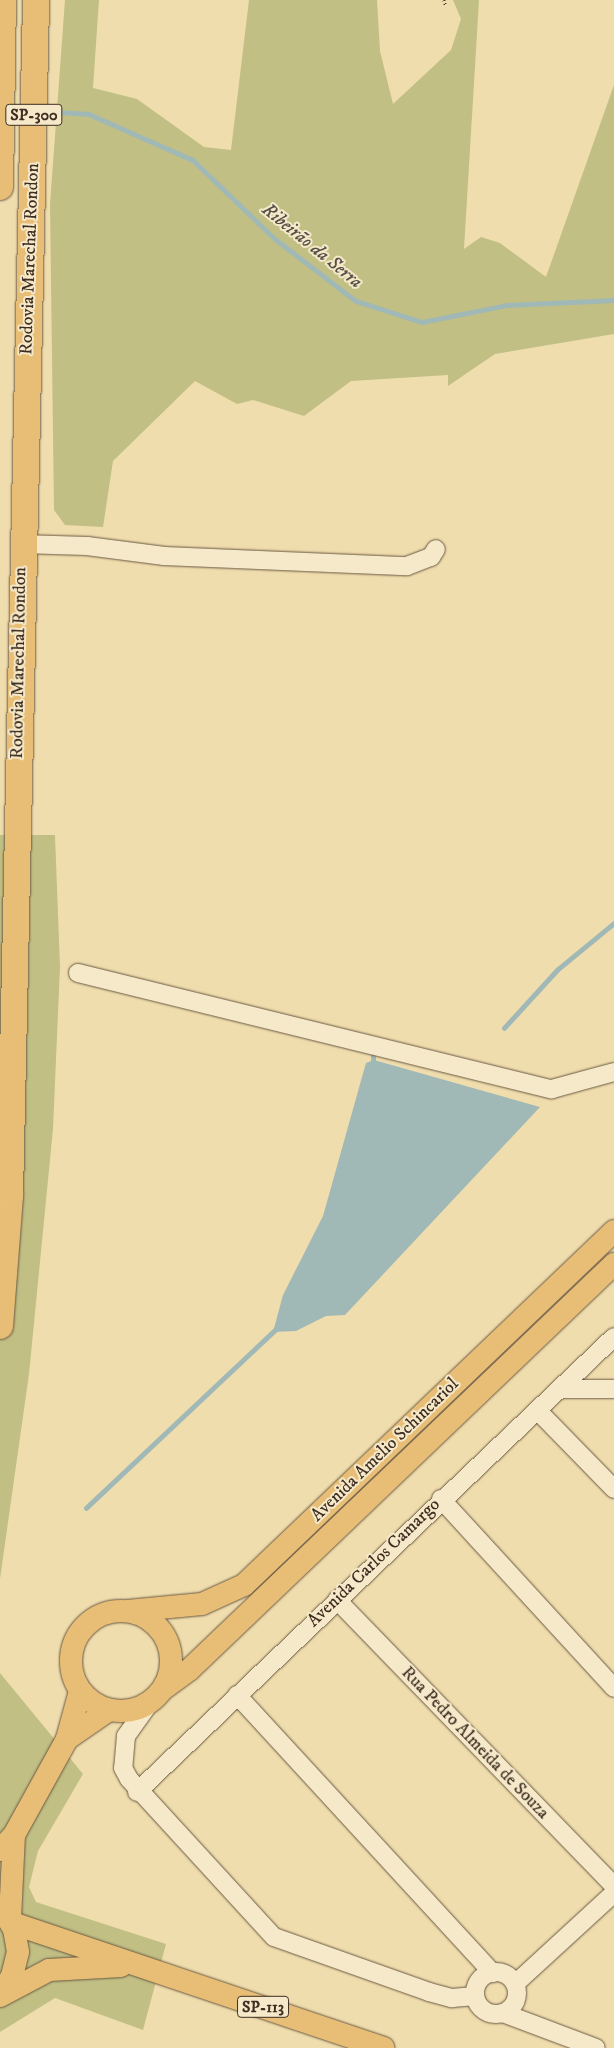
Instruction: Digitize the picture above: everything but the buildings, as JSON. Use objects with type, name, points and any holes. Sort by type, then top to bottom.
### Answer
[{"type":"highway","name":"Rodovia Marechal Rondon","points":[[0,187],[3,0]]},
{"type":"highway","name":"Rodovia Marechal Rondon","points":[[0,1326],[10,1195],[21,544],[36,0]]},
{"type":"main road","name":"Avenida Amelio Schincariol","points":[[128,1610],[202,1604],[244,1585],[614,1231]]},
{"type":"main road","name":"Avenida Amelio Schincariol","points":[[157,1695],[189,1670],[614,1264]]},
{"type":"main road","points":[[0,1995],[16,1965],[7,1916],[7,1843],[67,1739],[80,1691],[70,1663],[77,1635],[99,1615],[128,1610],[154,1623],[169,1647],[171,1662],[157,1695],[131,1710],[109,1710],[80,1691]]},
{"type":"main road","points":[[67,1739],[109,1710]]},
{"type":"main road","name":"SP-113","points":[[7,1916],[142,1966],[384,2048]]},
{"type":"main road","name":"SP-113","points":[[0,1995],[49,1970],[142,1966]]},
{"type":"street","points":[[21,544],[87,546],[164,556],[407,566],[420,563],[436,549]]},
{"type":"street","points":[[78,973],[552,1089],[614,1072]]},
{"type":"street","name":"Avenida Carlos Camargo","points":[[137,1792],[442,1499],[562,1389],[614,1337]]},
{"type":"street","points":[[562,1389],[614,1389]]},
{"type":"street","points":[[538,1411],[614,1489]]},
{"type":"street","points":[[442,1499],[614,1688]]},
{"type":"street","name":"Rua Pedro Almeida de Souza","points":[[336,1600],[614,1886]]},
{"type":"street","points":[[157,1695],[126,1736],[122,1753],[123,1768],[137,1792],[274,1937],[429,1992],[452,1998],[475,1996]]},
{"type":"street","points":[[237,1695],[493,1972],[509,1977],[515,1984],[516,2000],[503,2013]]},
{"type":"street","points":[[515,1984],[614,1893]]},
{"type":"street","points":[[493,1972],[479,1981],[475,1996],[484,2011],[503,2013],[596,2048]]},
{"type":"path","points":[[444,0],[446,6]]},
{"type":"shaded area","points":[[65,0],[99,0],[93,88],[137,99],[204,147],[231,150],[249,0],[377,0],[380,51],[393,104],[451,50],[461,19],[453,0],[479,0],[464,249],[481,237],[500,243],[546,277],[614,85],[614,334],[495,354],[448,386],[448,375],[351,381],[304,416],[253,400],[237,404],[195,381],[113,461],[103,527],[65,525],[54,510],[50,204]]},
{"type":"shaded area","points":[[0,835],[55,835],[60,967],[53,1129],[29,1374],[0,1579]]},
{"type":"shaded area","points":[[0,1673],[83,1774],[38,1851],[29,1887],[36,1902],[166,1944],[143,2030],[55,1998],[0,2032]]},
{"type":"water","points":[[374,1060],[540,1107],[345,1315],[326,1316],[296,1331],[273,1332],[283,1295],[323,1216],[366,1063]]},
{"type":"waterway","name":"Ribeirão da Serra","points":[[42,111],[89,114],[193,160],[274,238],[356,301],[422,322],[507,305],[614,300]]},
{"type":"waterway","points":[[504,1028],[557,970],[614,923]]},
{"type":"waterway","points":[[373,1055],[373,1065]]},
{"type":"waterway","points":[[86,1508],[276,1329]]}]
